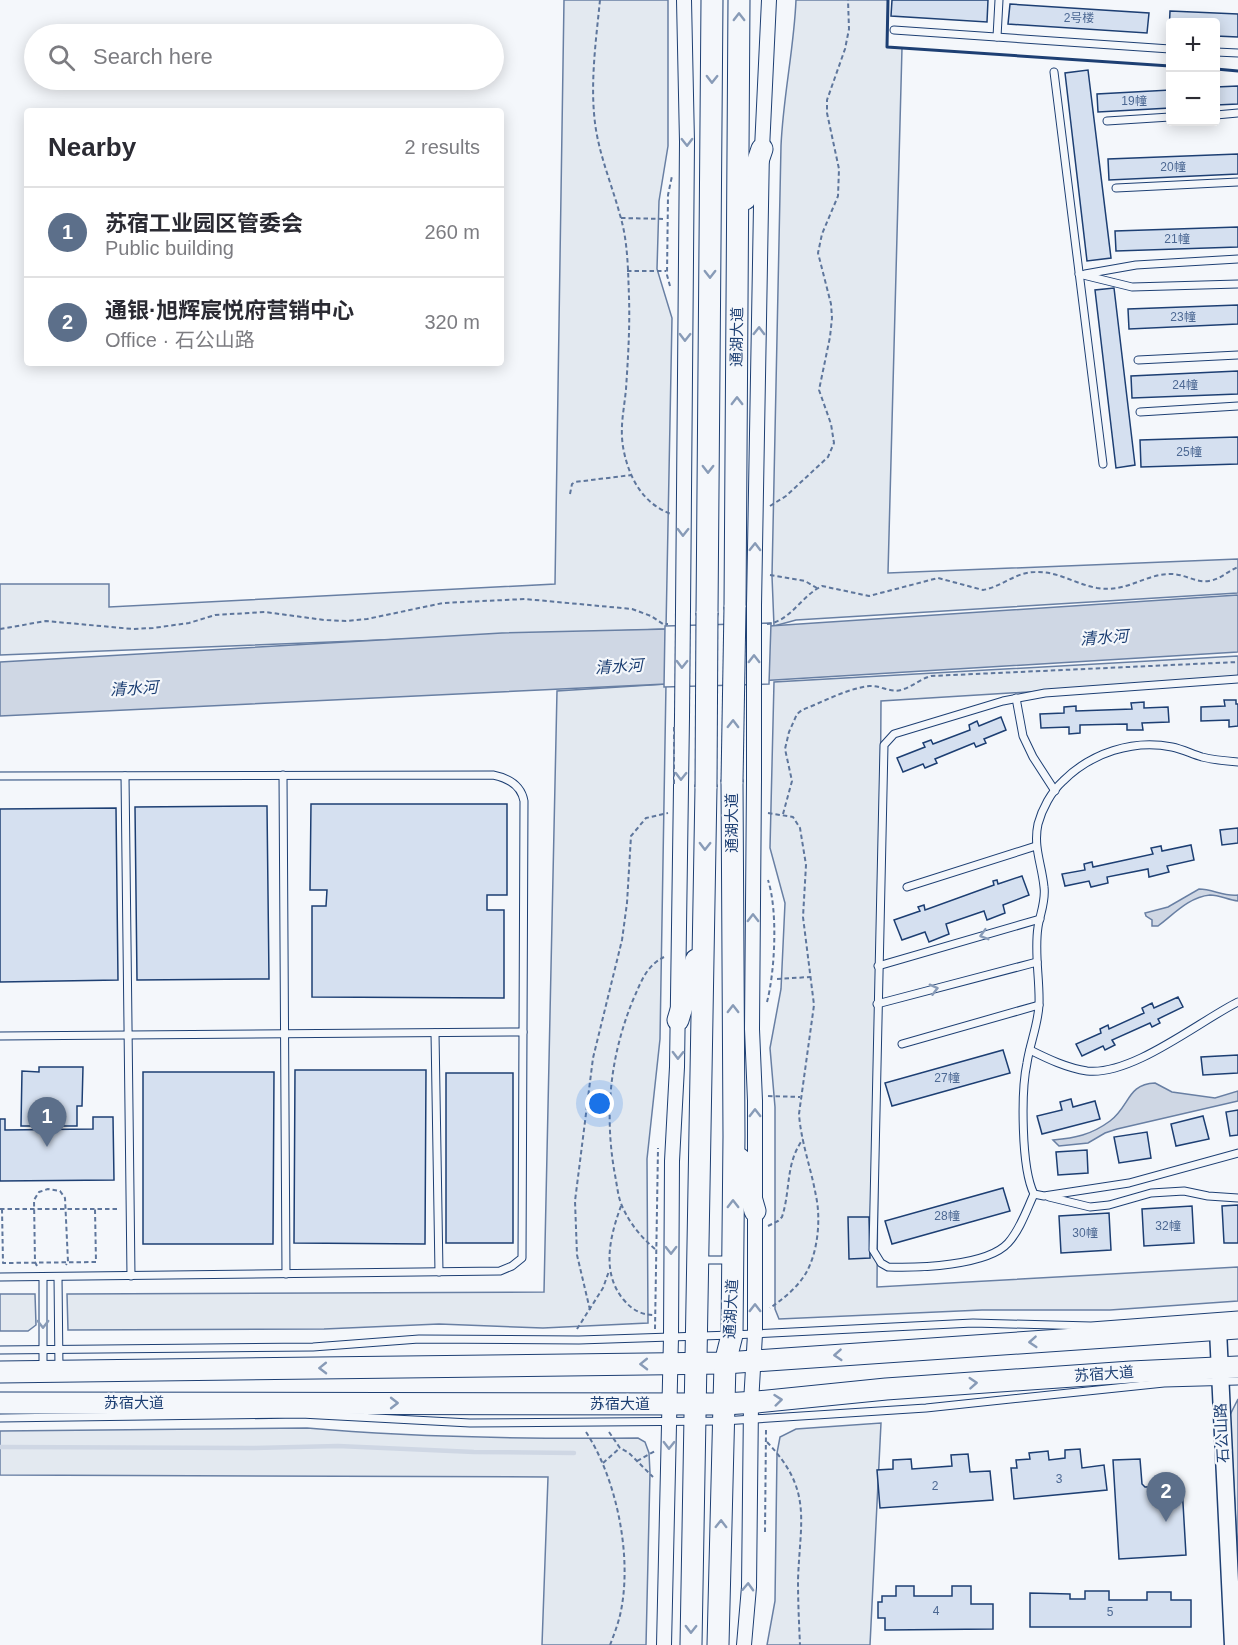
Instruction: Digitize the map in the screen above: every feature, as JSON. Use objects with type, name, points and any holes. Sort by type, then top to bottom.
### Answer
[{"type":"main road","points":[[698,0],[712,48]]},
{"type":"main road","name":"通湖大道","points":[[712,0],[706,787],[696,1413],[708,1487],[718,1645]]},
{"type":"main road","name":"通湖大道","points":[[691,1645],[708,1487],[724,1412],[725,1363],[732,1335],[734,1136],[732,782],[745,606],[738,220],[739,0]]},
{"type":"main road","points":[[738,220],[762,149]]},
{"type":"main road","points":[[678,1020],[704,933]]},
{"type":"main road","points":[[734,1136],[759,1219]]},
{"type":"main road","points":[[0,1372],[725,1363],[1228,1329]]},
{"type":"main road","name":"苏宿大道","points":[[0,1403],[696,1413],[750,1411],[909,1388],[1131,1372],[1226,1373]]},
{"type":"street","points":[[664,1645],[671,1337],[672,1161],[678,1020],[683,610],[687,142],[684,0]]},
{"type":"street","points":[[744,1645],[748,1587],[750,1411],[759,1219],[752,1029],[754,780],[745,606],[769,0]]},
{"type":"street","name":"石公山路","points":[[1228,1329],[1226,1373],[1233,1645]]},
{"type":"lane","points":[[997,37],[999,0]]},
{"type":"lane","points":[[894,30],[1166,49]]},
{"type":"lane","points":[[1220,52],[1238,53]]},
{"type":"lane","points":[[1054,72],[1102,464]]},
{"type":"lane","points":[[1220,115],[1238,113]]},
{"type":"lane","points":[[1107,122],[1166,117]]},
{"type":"lane","points":[[1116,188],[1238,182]]},
{"type":"lane","points":[[1079,274],[1136,265],[1238,259]]},
{"type":"lane","points":[[1079,274],[1132,287],[1238,284]]},
{"type":"lane","points":[[1138,360],[1238,355]]},
{"type":"lane","points":[[1140,412],[1238,406]]},
{"type":"lane","points":[[1034,1194],[1008,1243],[992,1254],[936,1265],[888,1267],[881,1263],[873,1250],[884,745],[894,734],[1016,698],[1045,693],[1238,680]]},
{"type":"lane","points":[[1016,698],[1023,736],[1054,790]]},
{"type":"lane","points":[[1034,1194],[1030,1186],[1026,1152],[1023,1084],[1036,1031],[1039,1005],[1037,962],[1044,887],[1036,846],[1038,824],[1045,807],[1054,790],[1064,780],[1107,752],[1128,747],[1156,745],[1172,747],[1204,758],[1238,762]]},
{"type":"lane","points":[[283,775],[286,1274]]},
{"type":"lane","points":[[0,776],[493,775],[505,777],[523,792],[524,801],[522,1258],[512,1266],[500,1271],[0,1277]]},
{"type":"lane","points":[[125,776],[130,1276]]},
{"type":"lane","points":[[907,887],[1036,846]]},
{"type":"lane","points":[[878,966],[1040,919]]},
{"type":"lane","points":[[878,1004],[1037,962]]},
{"type":"lane","points":[[1030,1050],[1073,1068],[1089,1071],[1116,1068],[1146,1055],[1238,1002]]},
{"type":"lane","points":[[902,1044],[1039,1005]]},
{"type":"lane","points":[[0,1036],[523,1032]]},
{"type":"lane","points":[[435,1033],[439,1272]]},
{"type":"lane","points":[[1044,1196],[1129,1183],[1238,1153]]},
{"type":"lane","points":[[1034,1194],[1090,1207],[1151,1192],[1184,1191],[1208,1196],[1238,1198]]},
{"type":"lane","points":[[699,1260],[733,1260]]},
{"type":"lane","points":[[43,1277],[43,1349],[51,1372]]},
{"type":"lane","points":[[51,1372],[59,1349],[58,1277]]},
{"type":"lane","points":[[0,1350],[313,1347],[419,1339],[574,1340],[698,1337],[973,1323],[1091,1326],[1238,1315]]},
{"type":"lane","points":[[1226,1373],[1238,1381]]},
{"type":"lane","points":[[0,1418],[301,1414],[470,1423],[602,1423],[669,1413]]},
{"type":"path","points":[[600,0],[594,76],[595,122],[599,148],[621,218],[627,271],[629,345],[621,435],[624,454],[645,499],[658,510],[676,516]]},
{"type":"path","points":[[765,509],[786,496],[828,457],[834,442],[831,424],[819,390],[832,318],[831,304],[818,253],[822,234],[838,196],[839,169],[827,113],[827,100],[845,49],[849,29],[848,0]]},
{"type":"path","points":[[621,218],[668,219]]},
{"type":"path","points":[[627,271],[667,271]]},
{"type":"path","points":[[570,494],[572,484],[575,482],[632,474]]},
{"type":"path","points":[[760,624],[771,624],[788,614],[822,586],[869,596],[938,579],[983,590],[1028,572],[1037,572],[1063,575],[1098,588],[1119,588],[1160,575],[1173,574],[1207,581],[1218,579],[1238,567]]},
{"type":"path","points":[[764,575],[805,581],[817,588]]},
{"type":"path","points":[[0,629],[46,621],[133,629],[153,628],[189,623],[215,615],[265,612],[346,621],[367,619],[443,603],[525,599],[633,609],[663,624],[674,624]]},
{"type":"path","points":[[783,814],[792,781],[785,750],[789,732],[797,714],[854,690],[873,686],[896,691],[915,685],[931,676],[1238,662]]},
{"type":"path","points":[[590,1310],[578,1255],[575,1201],[593,1058],[616,972],[622,940],[631,836],[646,818],[673,812]]},
{"type":"path","points":[[762,812],[783,814],[793,818],[800,828],[804,848],[806,866],[803,917],[814,1005],[799,1114],[817,1198],[818,1223],[815,1246],[806,1273],[787,1295],[762,1312]]},
{"type":"path","points":[[656,1249],[635,1230],[621,1204],[611,1152],[610,1094],[616,1050],[627,1014],[645,971],[657,960],[672,953]]},
{"type":"path","points":[[777,979],[812,977]]},
{"type":"path","points":[[763,1096],[800,1097]]},
{"type":"path","points":[[759,1219],[778,1221],[782,1216],[789,1170],[795,1149],[803,1139]]},
{"type":"path","points":[[43,1277],[35,1262],[34,1200],[39,1192],[48,1189],[60,1191],[65,1198],[68,1262],[58,1277]]},
{"type":"path","points":[[621,1204],[611,1241],[610,1269],[615,1287],[631,1308],[641,1313],[655,1315]]},
{"type":"path","points":[[94,1209],[96,1262],[3,1263],[1,1209],[34,1209],[66,1209],[94,1209],[130,1209]]},
{"type":"path","points":[[574,1340],[580,1322],[603,1288],[610,1269]]},
{"type":"path","points":[[579,1423],[595,1446],[603,1463],[617,1508],[621,1534],[624,1586],[618,1622],[610,1645]]},
{"type":"path","points":[[602,1423],[620,1448],[655,1479]]},
{"type":"path","points":[[767,1441],[790,1468],[799,1492],[801,1507],[798,1582],[800,1645]]},
{"type":"path","points":[[603,1463],[620,1448]]},
{"type":"path","points":[[637,1461],[655,1451]]},
{"type":"shaded area","points":[[564,0],[668,0],[668,146],[659,201],[657,269],[672,318],[666,629],[0,655],[0,584],[109,584],[109,607],[555,584]]},
{"type":"shaded area","points":[[796,0],[888,0],[887,47],[902,48],[888,573],[1238,559],[1238,593],[796,620],[774,626],[772,576],[781,146]]},
{"type":"shaded area","points":[[1238,656],[1238,679],[881,701],[877,1287],[1238,1267],[1238,1301],[1110,1310],[982,1310],[779,1319],[775,1309],[775,1107],[770,1048],[781,989],[785,903],[770,848],[774,682]]},
{"type":"shaded area","points":[[666,684],[660,1039],[647,1159],[648,1323],[543,1328],[439,1324],[324,1329],[68,1330],[67,1294],[544,1292],[557,691]]},
{"type":"shaded area","points":[[0,1294],[35,1294],[36,1325],[28,1331],[0,1331]]},
{"type":"shaded area","points":[[1238,1399],[1238,1565],[1230,1415]]},
{"type":"shaded area","points":[[881,1423],[870,1645],[767,1645],[775,1601],[777,1453],[780,1437],[796,1429]]},
{"type":"shaded area","points":[[307,1428],[473,1437],[638,1438],[645,1442],[649,1453],[650,1473],[646,1645],[542,1645],[548,1477],[0,1475],[0,1431]]},
{"type":"water","name":"清水河","points":[[1238,595],[1238,652],[743,682],[0,716],[0,662],[502,633],[755,627]]},
{"type":"water","points":[[1199,889],[1238,895],[1238,901],[1214,895],[1202,896],[1182,907],[1158,926],[1152,926],[1152,920],[1145,913],[1168,907]]},
{"type":"water","points":[[1155,1083],[1172,1092],[1215,1098],[1238,1091],[1238,1101],[1117,1129],[1088,1143],[1059,1146],[1053,1140],[1076,1137],[1096,1130],[1117,1115],[1139,1087]]},
{"type":"pier","points":[[771,623],[769,684],[664,687],[665,626]]},
{"type":"building","points":[[892,0],[988,0],[987,22],[891,16]]},
{"type":"building","points":[[1010,4],[1149,13],[1147,33],[1008,24]]},
{"type":"building","points":[[1170,11],[1238,14],[1238,37],[1220,36],[1220,18],[1170,18]]},
{"type":"building","points":[[1088,70],[1111,258],[1087,261],[1065,73]]},
{"type":"building","points":[[1238,86],[1238,104],[1220,105],[1220,87]]},
{"type":"building","points":[[1166,90],[1166,108],[1098,112],[1097,94]]},
{"type":"building","points":[[1238,154],[1238,174],[1109,180],[1108,159]]},
{"type":"building","points":[[1238,227],[1238,247],[1116,251],[1115,231]]},
{"type":"building","points":[[1114,288],[1135,465],[1116,468],[1095,290]]},
{"type":"building","points":[[1238,305],[1238,324],[1129,329],[1128,309]]},
{"type":"building","points":[[1238,371],[1238,394],[1132,398],[1131,376]]},
{"type":"building","points":[[1238,437],[1238,464],[1141,467],[1140,440]]},
{"type":"building","points":[[1224,700],[1236,700],[1238,726],[1229,727],[1229,720],[1201,721],[1201,707],[1225,706]]},
{"type":"building","points":[[1144,702],[1144,708],[1168,707],[1169,722],[1142,723],[1143,730],[1127,730],[1127,724],[1080,725],[1080,733],[1069,734],[1069,727],[1041,728],[1040,714],[1064,713],[1064,707],[1076,706],[1076,711],[1132,709],[1131,703]]},
{"type":"building","points":[[1001,717],[1006,730],[984,739],[986,743],[976,747],[974,743],[935,759],[937,763],[925,768],[923,764],[903,772],[897,758],[925,747],[923,743],[931,740],[933,744],[970,730],[969,725],[977,721],[979,726]]},
{"type":"building","points":[[311,804],[507,804],[507,895],[487,895],[487,910],[504,910],[504,998],[312,997],[312,906],[326,906],[327,890],[310,890]]},
{"type":"building","points":[[267,806],[269,979],[137,980],[135,807]]},
{"type":"building","points":[[116,808],[118,980],[0,982],[0,809]]},
{"type":"building","points":[[1238,828],[1238,843],[1222,845],[1220,830]]},
{"type":"building","points":[[1191,845],[1194,860],[1167,866],[1169,872],[1149,877],[1148,869],[1107,877],[1108,883],[1091,887],[1089,881],[1065,886],[1062,874],[1085,870],[1084,864],[1092,862],[1093,867],[1153,854],[1151,848],[1161,846],[1162,851]]},
{"type":"building","points":[[1022,876],[1029,895],[1003,905],[1005,913],[987,920],[984,911],[946,924],[949,934],[929,942],[925,932],[902,940],[894,920],[920,911],[918,907],[924,905],[925,910],[994,885],[993,881],[997,880],[998,884]]},
{"type":"building","points":[[1178,997],[1183,1007],[1158,1019],[1160,1023],[1152,1027],[1150,1023],[1112,1040],[1115,1045],[1105,1050],[1103,1046],[1082,1056],[1076,1044],[1101,1033],[1100,1029],[1108,1025],[1109,1029],[1144,1013],[1142,1008],[1152,1003],[1154,1008]]},
{"type":"building","points":[[1003,1050],[1010,1073],[892,1106],[885,1083]]},
{"type":"building","points":[[1238,1055],[1238,1073],[1203,1075],[1201,1057]]},
{"type":"building","points":[[39,1067],[83,1067],[82,1106],[77,1106],[77,1126],[21,1126],[22,1071],[39,1072]]},
{"type":"building","points":[[295,1070],[426,1070],[425,1244],[294,1243]]},
{"type":"building","points":[[143,1072],[274,1072],[273,1244],[143,1244]]},
{"type":"building","points":[[446,1073],[513,1073],[513,1243],[446,1243]]},
{"type":"building","points":[[1071,1099],[1073,1107],[1095,1101],[1100,1119],[1042,1134],[1037,1116],[1062,1110],[1060,1102]]},
{"type":"building","points":[[1238,1110],[1238,1135],[1230,1136],[1226,1112]]},
{"type":"building","points":[[1203,1116],[1209,1139],[1176,1146],[1171,1124]]},
{"type":"building","points":[[93,1117],[113,1117],[114,1180],[0,1181],[0,1119],[5,1119],[5,1130],[93,1129]]},
{"type":"building","points":[[1147,1132],[1151,1158],[1119,1163],[1114,1137]]},
{"type":"building","points":[[1087,1150],[1088,1173],[1058,1175],[1056,1152]]},
{"type":"building","points":[[1003,1188],[1010,1211],[892,1244],[885,1221]]},
{"type":"building","points":[[1238,1205],[1238,1243],[1224,1243],[1222,1206]]},
{"type":"building","points":[[1192,1206],[1194,1243],[1144,1246],[1142,1209]]},
{"type":"building","points":[[1109,1213],[1111,1250],[1061,1253],[1059,1216]]},
{"type":"building","points":[[848,1217],[869,1217],[870,1258],[849,1259]]},
{"type":"building","points":[[1080,1449],[1082,1468],[1104,1465],[1107,1490],[1014,1499],[1011,1468],[1017,1468],[1016,1460],[1030,1459],[1029,1453],[1048,1451],[1049,1460],[1065,1458],[1065,1450]]},
{"type":"building","points":[[968,1454],[970,1472],[990,1471],[993,1500],[880,1508],[877,1470],[893,1469],[893,1460],[911,1459],[912,1469],[952,1466],[951,1455]]},
{"type":"building","points":[[1140,1459],[1142,1484],[1145,1487],[1182,1486],[1186,1555],[1119,1559],[1113,1460]]},
{"type":"building","points":[[896,1586],[914,1586],[914,1596],[952,1596],[952,1586],[971,1586],[971,1604],[993,1604],[993,1629],[885,1630],[885,1618],[878,1618],[878,1602],[882,1602],[882,1596],[896,1596]]},
{"type":"building","points":[[1085,1591],[1109,1591],[1109,1600],[1147,1600],[1147,1592],[1171,1592],[1171,1600],[1191,1600],[1191,1627],[1030,1627],[1030,1593],[1070,1594],[1070,1599],[1085,1599]]},
{"type":"waterway","points":[[0,1447],[338,1446],[474,1452],[574,1453]]},
{"type":"wall","points":[[888,0],[887,47],[1166,66]]},
{"type":"wall","points":[[1220,69],[1238,71]]},
{"type":"place","name":"苏宿工业园区管委会","points":[[47,1147]]},
{"type":"place","name":"通银·旭辉宸悦府营销中心","points":[[1166,1522]]}]
